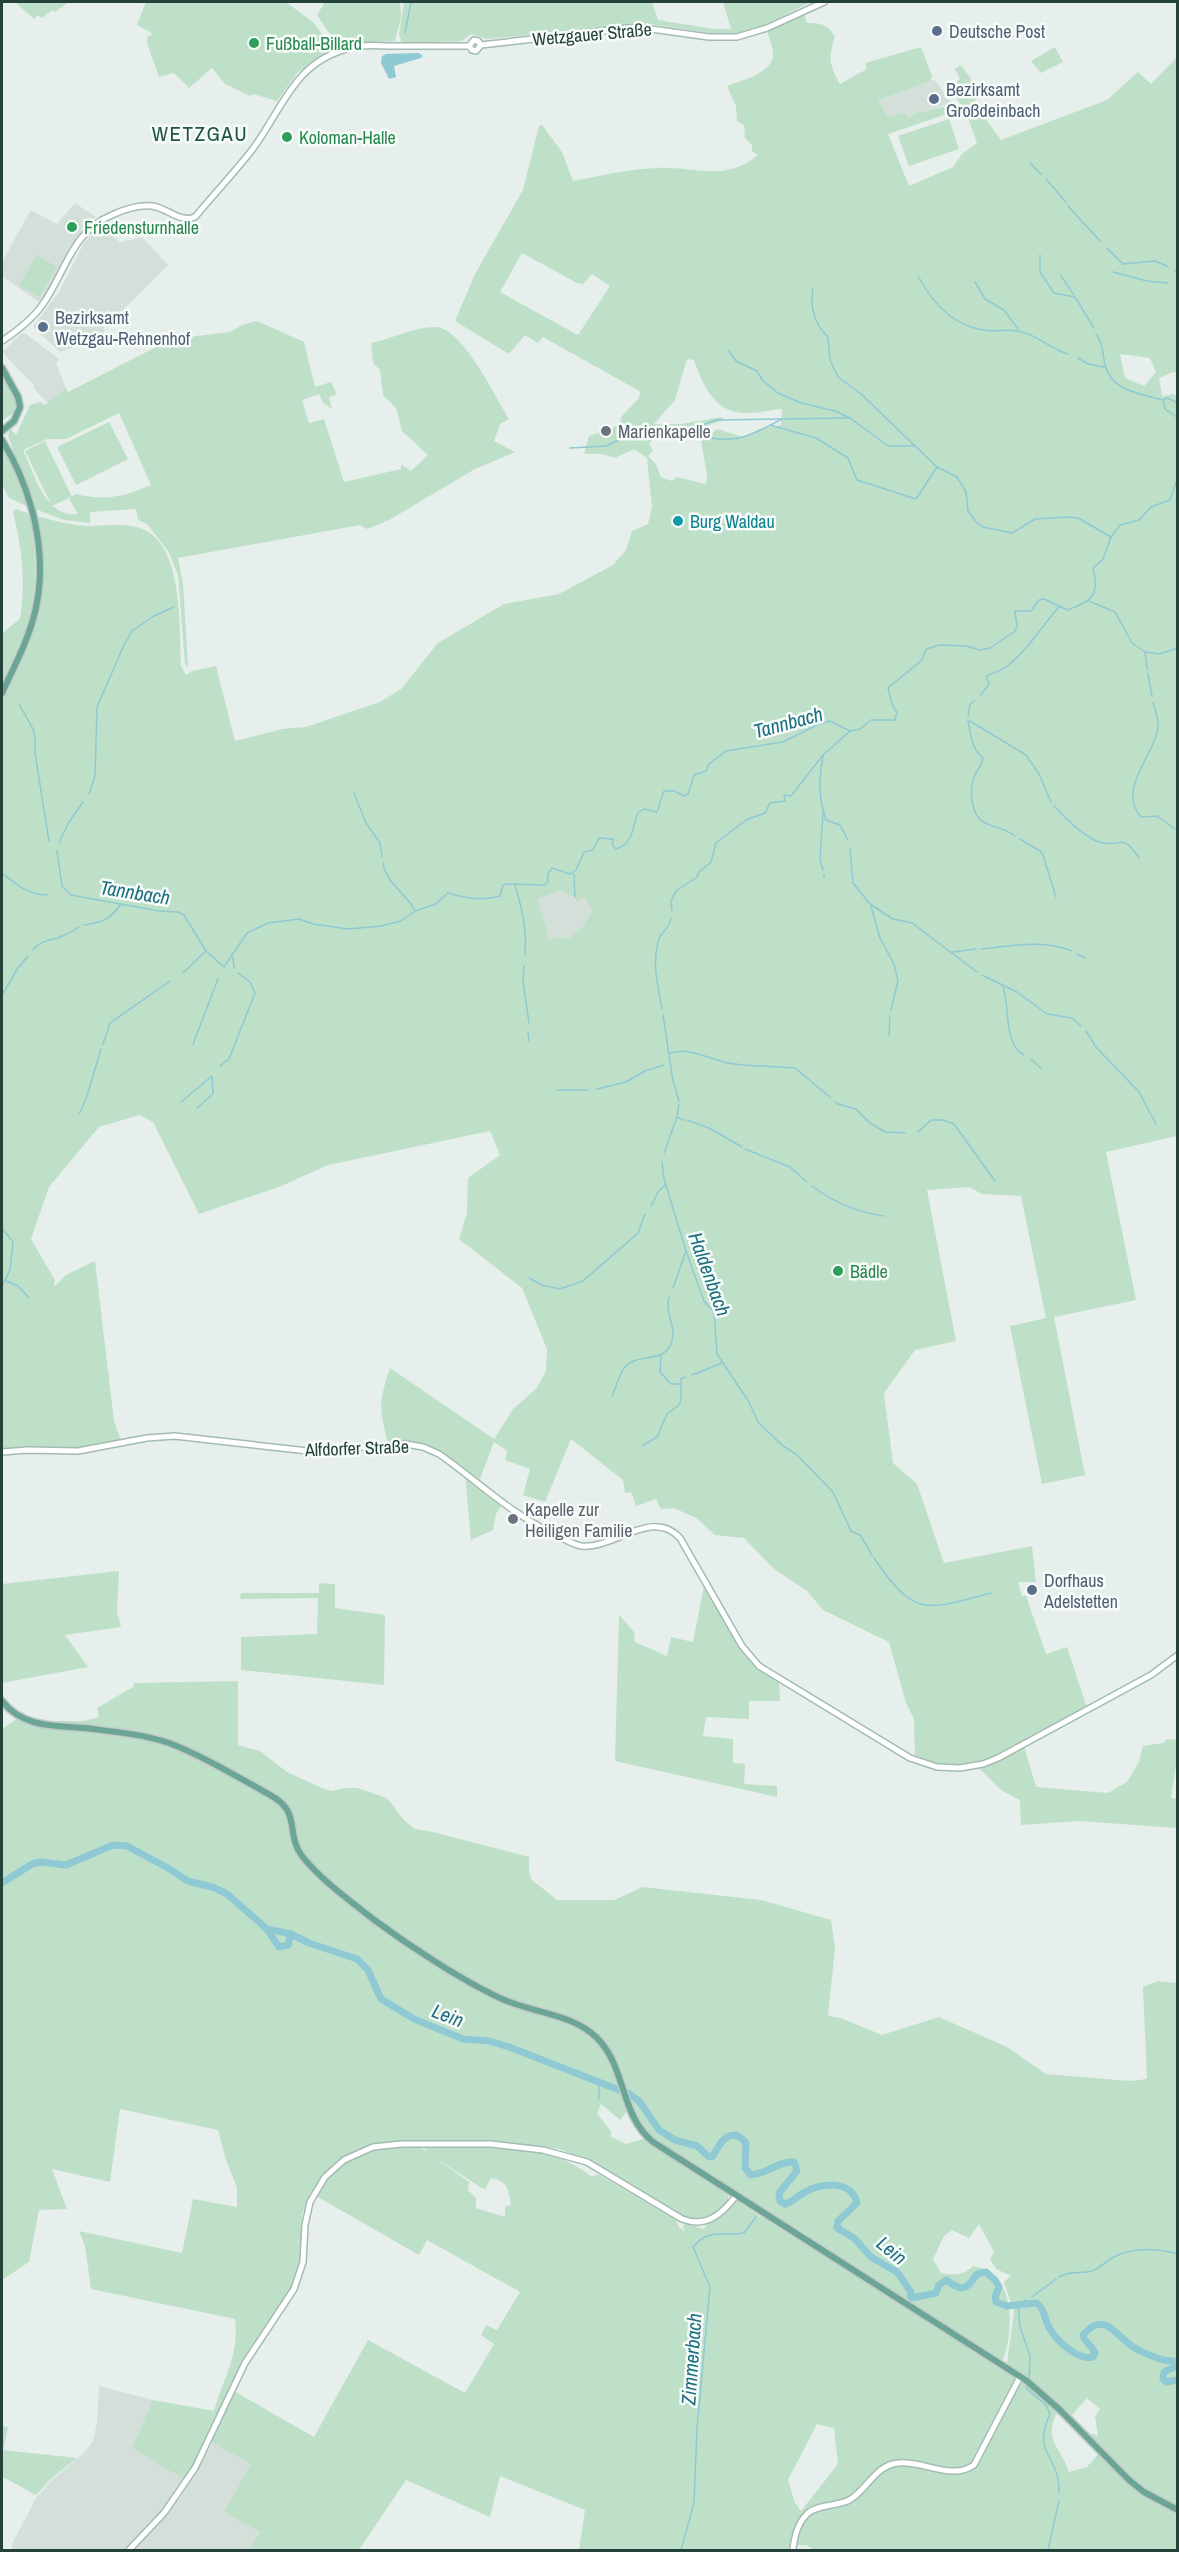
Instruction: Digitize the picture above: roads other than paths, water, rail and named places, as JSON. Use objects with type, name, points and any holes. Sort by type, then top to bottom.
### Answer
[{"type":"main road","points":[[2,371],[20,404],[17,416],[4,426],[6,447]]},
{"type":"main road","points":[[2,440],[20,477],[30,508],[36,532],[39,572],[33,618],[2,693]]},
{"type":"main road","points":[[2,1701],[16,1715],[31,1722],[95,1729],[168,1743],[278,1799],[291,1816],[301,1854],[342,1894],[394,1933],[488,1992],[525,2009],[569,2020],[586,2028],[608,2050],[616,2065],[625,2100],[637,2125],[647,2137],[1028,2382],[1060,2410],[1129,2480],[1144,2492],[1178,2510]]},
{"type":"street","name":"Wetzgauer Straße","points":[[2,341],[24,324],[43,304],[68,257],[93,225],[111,215],[145,206],[163,209],[184,219],[195,217],[252,150],[288,95],[292,84],[326,57],[351,47],[470,46],[474,40],[481,45],[637,27],[709,37],[737,37],[767,28],[824,2]]},
{"type":"street","name":"Alfdorfer Straße","points":[[2,1452],[87,1451],[165,1436],[308,1451],[397,1444],[423,1448],[448,1460],[530,1523],[572,1543],[584,1546],[594,1545],[645,1528],[661,1527],[674,1532],[680,1538],[742,1646],[759,1666],[916,1761],[937,1767],[968,1767],[989,1761],[1162,1668],[1178,1655]]},
{"type":"street","points":[[129,2550],[168,2507],[202,2454],[254,2348],[294,2289],[303,2262],[307,2214],[315,2192],[328,2173],[351,2155],[373,2147],[401,2144],[491,2144],[543,2150],[587,2162],[682,2219],[694,2223],[704,2222],[717,2216],[736,2196]]},
{"type":"street","points":[[793,2550],[797,2531],[809,2513],[820,2507],[850,2500],[886,2466],[902,2463],[956,2471],[974,2465],[1020,2377]]},
{"type":"water","points":[[419,53],[423,56],[421,58],[394,66],[396,77],[389,79],[381,63],[382,56]]},
{"type":"waterway","points":[[405,33],[411,2]]},
{"type":"waterway","points":[[1030,163],[1041,174]]},
{"type":"waterway","points":[[1046,179],[1066,202]]},
{"type":"waterway","points":[[1068,206],[1100,241]]},
{"type":"waterway","points":[[1107,248],[1123,264],[1155,261],[1167,266]]},
{"type":"waterway","points":[[1040,255],[1040,272],[1054,293],[1075,297],[1094,328]]},
{"type":"waterway","points":[[1174,270],[1178,273]]},
{"type":"waterway","points":[[1113,272],[1147,281],[1168,283]]},
{"type":"waterway","points":[[918,276],[944,311],[962,324],[984,330],[1024,332],[1068,354]]},
{"type":"waterway","points":[[1061,276],[1074,295]]},
{"type":"waterway","points":[[975,282],[985,299],[1004,310],[1018,329]]},
{"type":"waterway","points":[[813,289],[814,315],[819,327],[828,337],[830,360],[838,377],[861,394],[937,467],[957,477],[966,492],[968,511],[977,523],[983,527],[1012,533],[1035,519],[1069,517],[1078,518],[1111,537]]},
{"type":"waterway","points":[[1096,334],[1102,345],[1108,374],[1114,381],[1128,390],[1163,400]]},
{"type":"waterway","points":[[728,350],[736,361],[757,371],[763,381],[778,393],[801,403],[835,411],[850,418],[888,446],[914,446]]},
{"type":"waterway","points":[[1078,358],[1088,364],[1104,367]]},
{"type":"waterway","points":[[1178,403],[1167,398],[1163,400],[1165,409],[1178,418]]},
{"type":"waterway","points":[[570,448],[606,446],[633,433],[694,428],[716,420],[850,418]]},
{"type":"waterway","points":[[710,438],[731,439],[748,436],[782,419]]},
{"type":"waterway","points":[[770,425],[816,438],[848,458],[857,480],[916,499],[937,467]]},
{"type":"waterway","points":[[672,911],[671,901],[676,891],[697,877],[699,872],[711,862],[716,843],[746,820],[765,813],[770,803],[785,801],[784,795],[791,796],[823,755],[850,731],[860,729],[871,720],[895,720],[897,712],[892,704],[888,688],[922,660],[926,649],[940,645],[966,646],[980,650],[990,648],[1015,631],[1017,626],[1015,611],[1031,611],[1039,600],[1044,599],[1067,610],[1088,600],[1092,596],[1095,585],[1093,568],[1103,559],[1111,537],[1120,525],[1139,520],[1151,507],[1170,500],[1178,477]]},
{"type":"waterway","points":[[1089,601],[1115,612],[1132,643],[1145,652],[1159,654],[1178,648]]},
{"type":"waterway","points":[[89,794],[95,776],[97,707],[124,645],[132,631],[152,617],[174,607]]},
{"type":"waterway","points":[[980,696],[989,684],[986,677],[1004,669],[1014,660],[1059,607]]},
{"type":"waterway","points":[[1145,652],[1147,669]]},
{"type":"waterway","points":[[1148,674],[1152,696]]},
{"type":"waterway","points":[[968,715],[970,705],[974,701]]},
{"type":"waterway","points":[[1153,703],[1158,726],[1156,737],[1135,783],[1134,806],[1141,817],[1157,816],[1175,829]]},
{"type":"waterway","points":[[19,704],[35,737],[35,753],[49,841]]},
{"type":"waterway","points":[[968,720],[974,746],[983,758],[973,781],[972,801],[976,814],[985,823],[1015,836]]},
{"type":"waterway","name":"Tannbach","points":[[57,851],[62,886],[71,895],[159,911],[178,912],[184,915],[206,951],[224,967],[247,933],[268,923],[299,919],[313,924],[348,929],[381,926],[401,921],[415,911],[436,904],[448,893],[481,899],[500,896],[503,885],[507,884],[544,885],[548,882],[548,874],[552,868],[570,874],[576,870],[584,852],[593,850],[599,838],[613,839],[613,846],[616,849],[622,846],[632,834],[638,813],[644,809],[657,812],[664,791],[674,791],[684,796],[688,794],[694,775],[706,771],[709,764],[726,751],[783,742],[830,721],[850,731]]},
{"type":"waterway","points":[[970,721],[1026,755],[1039,774],[1051,802]]},
{"type":"waterway","points":[[823,755],[820,788],[823,811],[826,820],[840,825],[848,840]]},
{"type":"waterway","points":[[354,793],[366,823],[380,843],[382,857]]},
{"type":"waterway","points":[[59,843],[68,824],[83,802]]},
{"type":"waterway","points":[[1054,806],[1090,838],[1103,843],[1125,843],[1139,857]]},
{"type":"waterway","points":[[823,812],[820,860],[823,870]]},
{"type":"waterway","points":[[1020,839],[1043,855],[1056,897]]},
{"type":"waterway","points":[[850,849],[853,883],[870,904],[893,919],[912,923],[977,972]]},
{"type":"waterway","points":[[383,863],[388,877],[407,898],[415,911]]},
{"type":"waterway","name":"Tannbach","points":[[2,873],[28,891],[47,895]]},
{"type":"waterway","points":[[574,874],[575,897]]},
{"type":"waterway","points":[[515,885],[523,919],[525,954]]},
{"type":"waterway","points":[[84,925],[105,919],[121,904]]},
{"type":"waterway","points":[[871,906],[880,938],[894,964],[898,981],[891,1010]]},
{"type":"waterway","name":"Haldenbach","points":[[662,1009],[656,975],[656,951],[659,939],[671,918]]},
{"type":"waterway","points":[[33,950],[40,943],[61,937],[79,927]]},
{"type":"waterway","points":[[981,949],[1038,944],[1072,951]]},
{"type":"waterway","points":[[953,952],[976,949]]},
{"type":"waterway","points":[[183,973],[206,951]]},
{"type":"waterway","points":[[1077,954],[1085,958]]},
{"type":"waterway","points":[[2,995],[28,956]]},
{"type":"waterway","points":[[233,957],[234,968]]},
{"type":"waterway","points":[[524,966],[523,981],[529,1023]]},
{"type":"waterway","points":[[220,1066],[229,1059],[255,993],[250,982],[238,973]]},
{"type":"waterway","points":[[982,975],[1017,992],[1047,1014],[1072,1018],[1081,1026]]},
{"type":"waterway","points":[[193,1044],[218,979]]},
{"type":"waterway","points":[[103,1044],[110,1023],[170,981]]},
{"type":"waterway","points":[[1003,987],[1010,1034],[1017,1050],[1024,1055]]},
{"type":"waterway","name":"Haldenbach","points":[[663,1015],[673,1081],[679,1101]]},
{"type":"waterway","points":[[889,1036],[890,1016]]},
{"type":"waterway","points":[[1086,1031],[1096,1047],[1139,1092],[1156,1124]]},
{"type":"waterway","points":[[528,1032],[529,1041]]},
{"type":"waterway","points":[[79,1114],[86,1099],[101,1049]]},
{"type":"waterway","points":[[669,1053],[683,1051],[727,1063],[795,1068],[831,1098]]},
{"type":"waterway","points":[[1031,1059],[1041,1068]]},
{"type":"waterway","points":[[597,1089],[626,1082],[645,1071],[664,1065]]},
{"type":"waterway","points":[[181,1102],[212,1076]]},
{"type":"waterway","points":[[197,1108],[213,1094],[212,1077]]},
{"type":"waterway","points":[[557,1090],[588,1090]]},
{"type":"waterway","points":[[835,1102],[856,1109],[870,1123],[885,1132],[905,1133]]},
{"type":"waterway","name":"Haldenbach","points":[[664,1153],[677,1117],[679,1104]]},
{"type":"waterway","name":"Haldenbach","points":[[677,1117],[684,1120]]},
{"type":"waterway","points":[[687,1120],[709,1128],[742,1147]]},
{"type":"waterway","points":[[918,1132],[931,1120],[943,1120],[954,1124],[995,1181]]},
{"type":"waterway","points":[[745,1149],[790,1167],[807,1182]]},
{"type":"waterway","name":"Haldenbach","points":[[662,1162],[664,1179],[686,1251],[704,1301],[714,1312],[717,1354],[749,1402],[758,1422],[783,1446],[796,1454],[833,1492],[851,1531],[860,1535],[872,1555]]},
{"type":"waterway","points":[[651,1206],[658,1192],[665,1185]]},
{"type":"waterway","points":[[812,1186],[846,1206],[884,1216]]},
{"type":"waterway","points":[[529,1278],[542,1285],[560,1289],[583,1281],[638,1233],[645,1214]]},
{"type":"waterway","points":[[2,1228],[13,1242],[10,1270],[2,1286]]},
{"type":"waterway","points":[[673,1288],[686,1251]]},
{"type":"waterway","points":[[6,1281],[18,1286],[29,1298]]},
{"type":"waterway","points":[[612,1396],[625,1367],[636,1360],[661,1354],[670,1346],[673,1333],[668,1310],[669,1297]]},
{"type":"waterway","points":[[661,1355],[660,1372],[671,1384],[679,1384]]},
{"type":"waterway","points":[[692,1375],[722,1363]]},
{"type":"waterway","points":[[642,1446],[657,1437],[667,1414],[679,1405],[681,1379],[685,1377]]},
{"type":"waterway","name":"Haldenbach","points":[[874,1558],[900,1592],[924,1605],[951,1603],[991,1593]]},
{"type":"waterway","name":"Lein","points":[[2,1883],[32,1864],[41,1862],[66,1865],[113,1845],[127,1846],[188,1881],[215,1888],[227,1894],[267,1929],[279,1947],[288,1945],[291,1934],[309,1943],[357,1959],[368,1970],[381,1999],[414,2019],[463,2039],[489,2041],[509,2047],[619,2090]]},
{"type":"waterway","name":"Lein","points":[[267,1929],[291,1934]]},
{"type":"waterway","points":[[599,2080],[599,2099]]},
{"type":"waterway","name":"Lein","points":[[628,2093],[639,2101],[659,2130],[675,2140],[697,2146],[709,2157],[713,2156],[726,2137],[736,2135],[741,2138],[746,2143],[745,2168],[751,2175],[783,2163],[794,2162],[797,2171],[779,2193],[780,2201],[785,2204],[805,2192],[827,2185],[849,2190],[857,2203],[838,2221],[837,2228],[854,2238],[871,2257],[897,2272],[911,2292],[912,2298],[936,2293],[939,2285],[946,2280],[960,2288],[966,2287],[977,2274],[986,2272],[999,2287],[995,2297],[996,2302],[1007,2306],[1037,2303],[1053,2334],[1075,2353],[1093,2357],[1095,2353],[1083,2335],[1091,2328],[1104,2325],[1110,2327],[1137,2349],[1158,2358],[1173,2361],[1173,2368],[1164,2372],[1163,2379],[1166,2382],[1178,2380]]},
{"type":"waterway","name":"Zimmerbach","points":[[681,2550],[694,2503],[697,2429],[710,2287],[693,2247],[711,2235],[744,2233],[756,2217]]},
{"type":"waterway","points":[[1059,2277],[1092,2271],[1120,2254],[1136,2250],[1178,2254]]},
{"type":"waterway","points":[[1032,2297],[1056,2279]]},
{"type":"waterway","points":[[1026,2300],[1018,2305],[1020,2327],[1030,2356],[1029,2380]]},
{"type":"waterway","points":[[1027,2385],[1026,2388],[1046,2405],[1050,2414],[1044,2439],[1058,2480],[1059,2493]]},
{"type":"waterway","points":[[1048,2550],[1059,2501]]},
{"type":"place","name":"Deutsche Post","points":[[937,31]]},
{"type":"place","name":"Fußball-Billard","points":[[254,43]]},
{"type":"place","name":"Bezirksamt Großdeinbach","points":[[934,99]]},
{"type":"place","name":"Koloman-Halle","points":[[287,137]]},
{"type":"place","name":"Friedensturnhalle","points":[[72,227]]},
{"type":"place","name":"Bezirksamt Wetzgau-Rehnenhof","points":[[43,327]]},
{"type":"place","name":"Marienkapelle","points":[[606,431]]},
{"type":"place","name":"Burg Waldau","points":[[678,521]]},
{"type":"place","name":"Bädle","points":[[838,1271]]},
{"type":"place","name":"Kapelle zur Heiligen Familie","points":[[513,1519]]},
{"type":"place","name":"Dorfhaus Adelstetten","points":[[1032,1590]]},
{"type":"district","name":"WETZGAU","points":[[200,133]]}]
